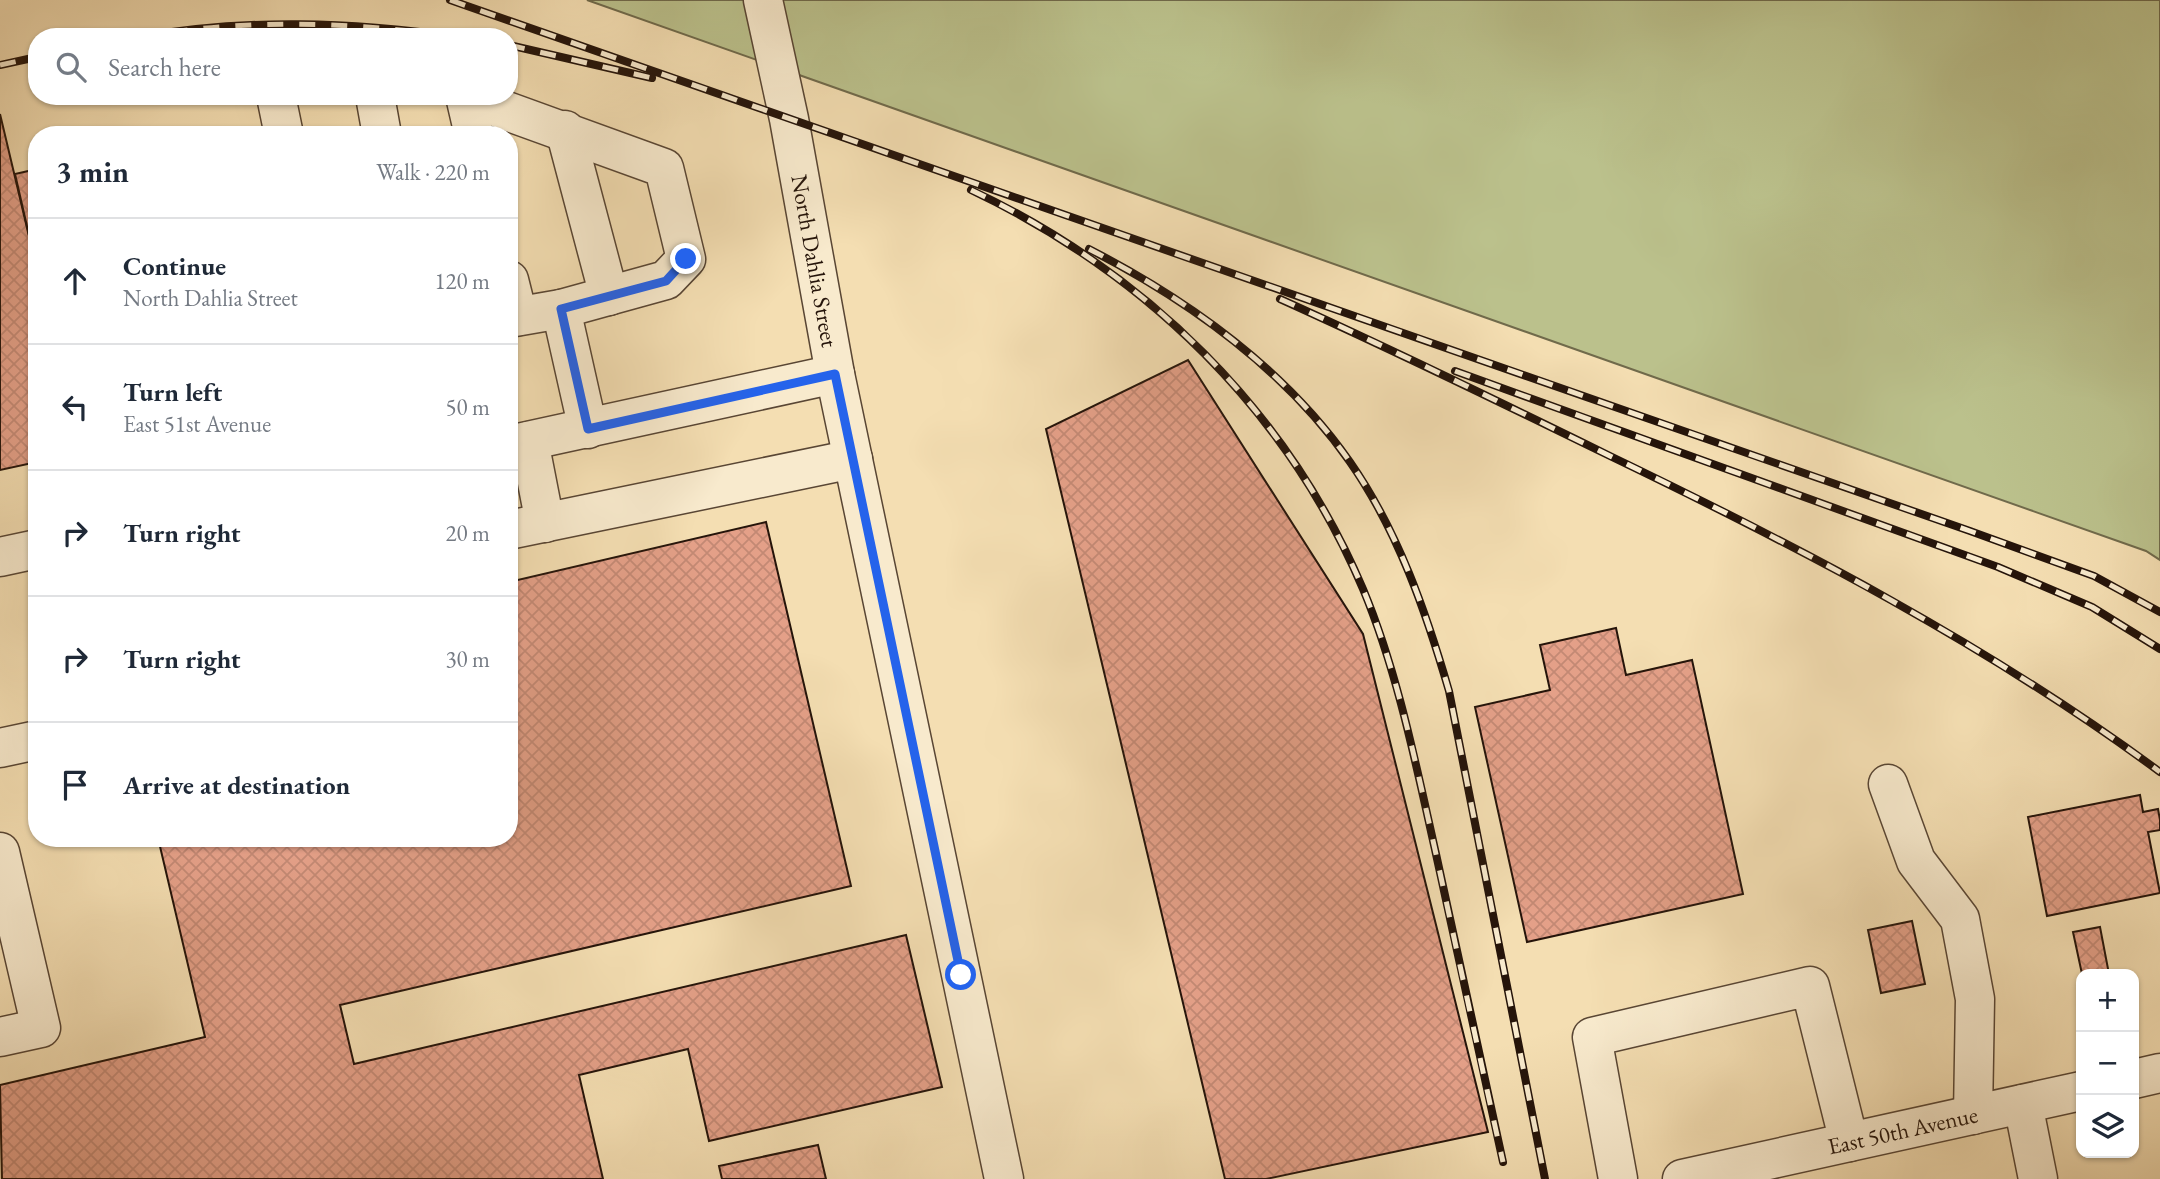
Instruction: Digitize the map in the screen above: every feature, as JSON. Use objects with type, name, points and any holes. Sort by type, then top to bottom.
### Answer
[{"type":"street","name":"North Dahlia Street","points":[[763,0],[789,119],[835,374],[1004,1179]]},
{"type":"street","points":[[278,105],[282,126]]},
{"type":"street","points":[[376,105],[380,126]]},
{"type":"street","points":[[467,105],[472,126]]},
{"type":"street","points":[[491,105],[565,130],[664,169],[686,259],[666,281],[561,309],[518,305]]},
{"type":"street","points":[[565,130],[609,296]]},
{"type":"street","points":[[561,309],[588,429]]},
{"type":"street","points":[[835,374],[519,443],[527,526],[853,459]]},
{"type":"street","points":[[0,557],[28,551]]},
{"type":"street","points":[[0,748],[28,742]]},
{"type":"street","points":[[1888,784],[1916,860],[1960,919],[1975,999],[1973,1115]]},
{"type":"street","points":[[0,852],[41,1028],[0,1037]]},
{"type":"street","points":[[1618,1179],[1592,1037],[1810,986],[1849,1142]]},
{"type":"street","points":[[2139,1078],[2160,1073]]},
{"type":"street","name":"East 50th Avenue","points":[[1682,1179],[2076,1092]]},
{"type":"street","points":[[2023,1104],[2038,1179]]},
{"type":"green space","points":[[587,0],[2160,0],[2160,560],[2146,551]]},
{"type":"building","points":[[0,114],[28,232],[28,464],[0,470]]},
{"type":"building","points":[[28,171],[28,231],[15,174]]},
{"type":"building","points":[[1188,360],[1363,634],[1488,1132],[1266,1179],[1225,1179],[1046,429]]},
{"type":"building","points":[[766,522],[851,886],[340,1005],[354,1064],[906,935],[942,1087],[709,1141],[688,1049],[579,1075],[603,1179],[2,1179],[0,1085],[205,1037],[160,847],[518,847],[518,580]]},
{"type":"building","points":[[1616,628],[1626,675],[1692,660],[1743,894],[1527,942],[1475,707],[1550,690],[1540,645]]},
{"type":"building","points":[[2140,795],[2143,812],[2158,809],[2160,830],[2148,832],[2160,893],[2047,916],[2028,817]]},
{"type":"building","points":[[1912,921],[1925,984],[1881,993],[1868,930]]},
{"type":"building","points":[[2100,927],[2108,969],[2081,969],[2073,932]]},
{"type":"building","points":[[818,1145],[826,1179],[722,1179],[719,1166]]},
{"type":"railway","points":[[450,0],[1970,531],[2094,576],[2160,612]]},
{"type":"railway","points":[[210,28],[300,24],[379,28]]},
{"type":"railway","points":[[518,47],[652,78]]},
{"type":"railway","points":[[0,65],[28,59]]},
{"type":"railway","points":[[971,190],[1035,224],[1095,262],[1152,306],[1204,354],[1252,406],[1294,463],[1332,524],[1363,589],[1396,686],[1421,787],[1503,1162]]},
{"type":"railway","points":[[1089,249],[1198,314],[1265,367],[1324,428],[1350,462],[1367,488],[1396,544],[1431,632],[1449,691],[1545,1179]]},
{"type":"railway","points":[[1280,299],[1528,416],[1823,563],[1961,640],[2095,726],[2160,772]]},
{"type":"railway","points":[[1455,371],[1998,567],[2092,607],[2160,649]]},
{"type":"route","points":[[686,259],[666,281],[561,309],[588,429],[835,374],[961,975]]}]
